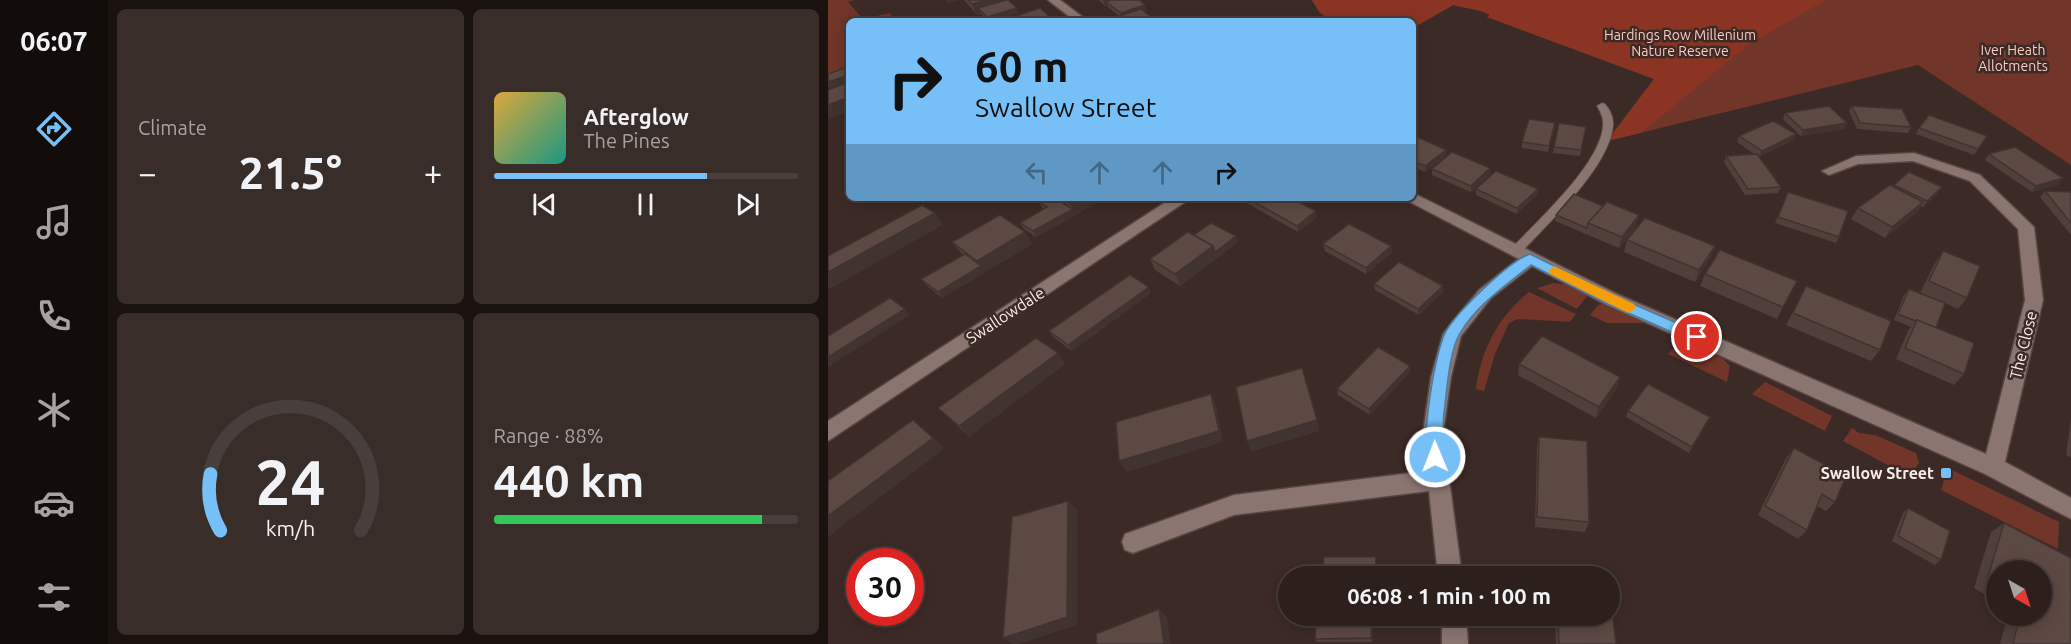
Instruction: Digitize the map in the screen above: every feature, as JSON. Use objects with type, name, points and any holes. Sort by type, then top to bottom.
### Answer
[{"type":"street","points":[[1053,0],[1078,18]]},
{"type":"street","name":"The Close","points":[[1829,171],[1856,160],[1914,157],[1975,178],[2026,227],[2034,300],[1993,467]]},
{"type":"street","points":[[1416,200],[1613,300],[1993,467],[2071,509]]},
{"type":"street","name":"Swallowdale","points":[[828,432],[1178,201]]},
{"type":"street","points":[[1449,566],[1433,433],[1441,377],[1452,334],[1485,294],[1523,255]]},
{"type":"street","points":[[1132,542],[1234,505],[1437,480]]},
{"type":"street","points":[[1454,626],[1455,644]]},
{"type":"lane","points":[[1523,255],[1589,166],[1608,127],[1608,115],[1602,106]]},
{"type":"green space","points":[[828,0],[854,0],[848,2],[862,18],[846,18],[846,76],[828,84]]},
{"type":"green space","name":"Iver Heath Allotments","points":[[1312,0],[2071,0],[2071,165],[1918,65],[1607,141],[1654,79],[1487,17],[1490,15],[1485,13],[1453,5],[1416,26],[1416,18],[1328,18],[1319,12]]},
{"type":"green space","name":"Hardings Row Millenium Nature Reserve","points":[[1312,0],[1826,0],[1749,44],[1641,133],[1607,141],[1654,79],[1487,17],[1490,15],[1485,13],[1453,5],[1416,26],[1416,18],[1328,18],[1319,12]]},
{"type":"green space","points":[[890,13],[894,18],[868,18]]},
{"type":"green space","points":[[1553,283],[1569,285],[1588,295],[1577,309],[1537,288]]},
{"type":"green space","points":[[1529,292],[1576,314],[1570,322],[1518,319],[1509,323],[1495,354],[1484,391],[1476,389],[1482,361],[1492,336],[1508,313]]},
{"type":"green space","points":[[1606,303],[1646,323],[1607,323],[1590,315],[1598,305]]},
{"type":"green space","points":[[1682,340],[1722,358],[1730,366],[1727,382],[1668,354]]},
{"type":"green space","points":[[1765,382],[1832,416],[1825,431],[1752,394]]},
{"type":"green space","points":[[1852,428],[1859,433],[1875,435],[1916,453],[1919,463],[1910,477],[1843,441]]},
{"type":"green space","points":[[1952,470],[2059,522],[2058,549],[1941,490],[1946,473]]},
{"type":"building","points":[[968,0],[987,0],[972,4]]},
{"type":"building","points":[[1006,0],[1017,8],[987,17],[978,8]]},
{"type":"building","points":[[1139,0],[1145,5],[1121,13],[1106,2]]},
{"type":"building","points":[[1040,8],[1050,17],[1014,18]]},
{"type":"building","points":[[1141,9],[1152,18],[1121,18],[1119,16]]},
{"type":"building","points":[[846,67],[846,76],[828,82],[828,74]]},
{"type":"building","points":[[846,83],[846,98],[828,105],[828,90]]},
{"type":"building","points":[[1829,106],[1847,123],[1803,130],[1785,113]]},
{"type":"building","points":[[1852,106],[1902,109],[1911,127],[1860,123]]},
{"type":"building","points":[[1929,115],[1987,136],[1978,149],[1919,128]]},
{"type":"building","points":[[1529,119],[1555,123],[1549,146],[1522,142]]},
{"type":"building","points":[[1773,121],[1796,134],[1762,151],[1739,136]]},
{"type":"building","points":[[1559,123],[1586,127],[1581,150],[1554,147]]},
{"type":"building","points":[[1416,136],[1446,150],[1425,166],[1416,162]]},
{"type":"building","points":[[2015,147],[2063,178],[2036,186],[1989,154]]},
{"type":"building","points":[[1452,152],[1490,168],[1471,186],[1432,169]]},
{"type":"building","points":[[1757,154],[1781,187],[1748,189],[1726,156]]},
{"type":"building","points":[[1496,171],[1538,189],[1517,208],[1476,189]]},
{"type":"building","points":[[1909,172],[1942,187],[1927,201],[1894,185]]},
{"type":"building","points":[[1890,185],[1923,202],[1892,227],[1858,208]]},
{"type":"building","points":[[2045,191],[2071,192],[2071,223]]},
{"type":"building","points":[[1788,192],[1848,211],[1839,237],[1778,217]]},
{"type":"building","points":[[1574,194],[1603,206],[1588,223],[1587,228],[1556,215]]},
{"type":"building","points":[[1059,201],[1073,209],[1033,231],[1020,223],[1047,207],[1039,202]]},
{"type":"building","points":[[1252,201],[1297,201],[1316,211],[1297,226]]},
{"type":"building","points":[[1607,202],[1639,215],[1622,237],[1588,223]]},
{"type":"building","points":[[922,205],[935,213],[828,272],[828,256]]},
{"type":"building","points":[[1000,215],[1025,232],[977,261],[952,242]]},
{"type":"building","points":[[1645,218],[1715,246],[1699,270],[1627,240]]},
{"type":"building","points":[[1211,223],[1236,236],[1215,252],[1213,246],[1194,235]]},
{"type":"building","points":[[1349,224],[1391,246],[1366,268],[1323,244]]},
{"type":"building","points":[[1188,232],[1213,246],[1175,274],[1150,259]]},
{"type":"building","points":[[1720,250],[1797,281],[1783,307],[1705,274]]},
{"type":"building","points":[[1943,251],[1980,266],[1967,298],[1929,281]]},
{"type":"building","points":[[965,254],[981,266],[938,292],[921,279]]},
{"type":"building","points":[[1399,262],[1443,286],[1418,309],[1374,284]]},
{"type":"building","points":[[1130,275],[1149,287],[1068,345],[1049,331]]},
{"type":"building","points":[[1806,286],[1891,321],[1880,350],[1793,313]]},
{"type":"building","points":[[1909,289],[1945,303],[1936,328],[1898,314]]},
{"type":"building","points":[[890,298],[905,309],[828,357],[828,336]]},
{"type":"building","points":[[1917,320],[1974,343],[1964,374],[1905,348]]},
{"type":"building","points":[[1542,336],[1620,377],[1599,407],[1519,364]]},
{"type":"building","points":[[1036,338],[1058,353],[959,426],[938,408]]},
{"type":"building","points":[[1378,347],[1410,366],[1369,409],[1337,389]]},
{"type":"building","points":[[1302,368],[1317,420],[1247,441],[1236,387]]},
{"type":"building","points":[[1648,384],[1710,417],[1692,447],[1628,411]]},
{"type":"building","points":[[1211,394],[1219,431],[1119,461],[1116,422]]},
{"type":"building","points":[[913,420],[933,438],[828,516],[828,481]]},
{"type":"building","points":[[1539,437],[1587,441],[1589,522],[1537,517]]},
{"type":"building","points":[[1794,448],[1846,476],[1835,502],[1822,494],[1807,530],[1765,506]]},
{"type":"building","points":[[1068,501],[1067,617],[1003,638],[1012,517]]},
{"type":"building","points":[[1908,508],[1950,531],[1941,560],[1898,536]]},
{"type":"building","points":[[2004,523],[2071,558],[2071,644],[2013,644],[2017,626],[2052,626],[2052,560],[1993,560]]},
{"type":"building","points":[[1324,557],[1376,557],[1376,566],[1323,566]]},
{"type":"building","points":[[1159,609],[1164,644],[1097,644],[1096,634]]},
{"type":"building","points":[[1316,626],[1372,626],[1371,638],[1315,639]]},
{"type":"building","points":[[1558,626],[1614,626],[1616,644],[1559,644]]},
{"type":"slow traffic","points":[[1554,271],[1629,308]]},
{"type":"place","name":"Swallow Street","points":[[1946,473]]},
{"type":"route","points":[[1435,457],[1433,433],[1441,377],[1452,334],[1485,294],[1530,259],[1613,300],[1697,337]]}]
